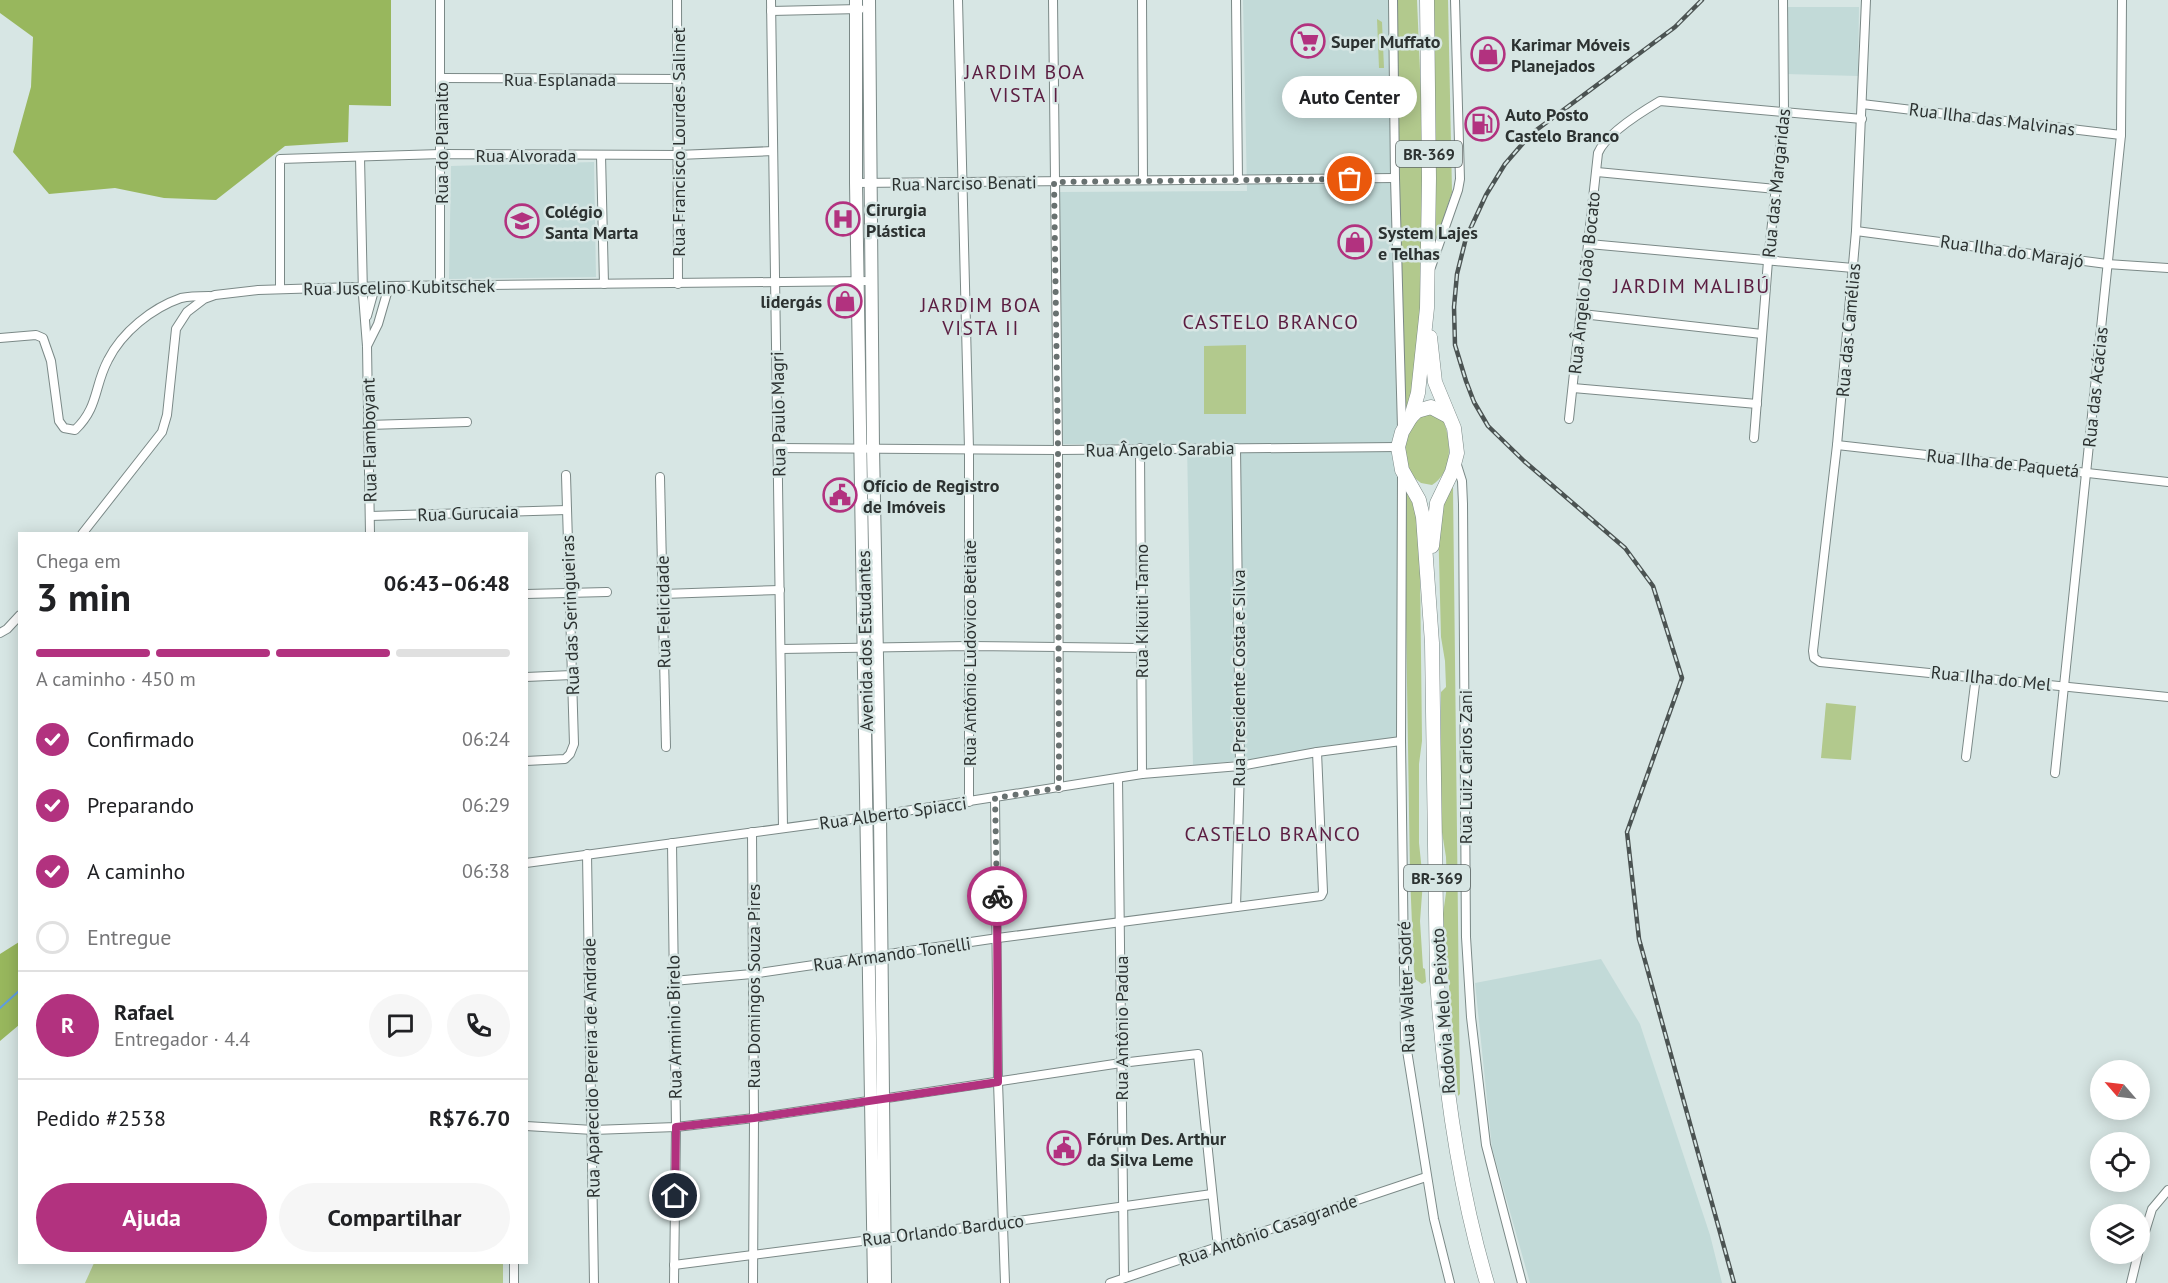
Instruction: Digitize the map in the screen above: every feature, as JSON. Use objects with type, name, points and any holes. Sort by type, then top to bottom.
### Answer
[{"type":"main road","name":"Rodovia Melo Peixoto","points":[[1427,0],[1430,178],[1427,308],[1418,393],[1398,447],[1402,470],[1419,500],[1423,518],[1429,590],[1432,643],[1437,980],[1440,1024],[1459,1163],[1470,1220],[1487,1283]]},
{"type":"main road","name":"Rodovia Melo Peixoto","points":[[1427,308],[1435,382],[1454,428],[1456,441],[1456,462],[1437,503],[1429,590]]},
{"type":"main road","points":[[1411,417],[1417,411],[1431,407],[1448,416]]},
{"type":"main road","points":[[1409,484],[1428,493],[1444,486]]},
{"type":"street","name":"Rua do Planalto","points":[[440,0],[440,285]]},
{"type":"street","name":"Rua Francisco Lourdes Salinet","points":[[677,0],[678,284]]},
{"type":"street","name":"Rua Paulo Magri","points":[[771,0],[783,828]]},
{"type":"street","name":"Rua Antônio Ludovico Betiate","points":[[958,0],[969,449],[969,802]]},
{"type":"street","points":[[1053,0],[1059,788]]},
{"type":"street","points":[[1142,0],[1143,180]]},
{"type":"street","points":[[1236,0],[1238,180]]},
{"type":"street","points":[[1393,0],[1402,432]]},
{"type":"street","points":[[1428,276],[1458,190],[1460,178],[1455,0]]},
{"type":"street","name":"Rua das Margaridas","points":[[1754,438],[1768,261],[1784,112],[1783,0]]},
{"type":"street","name":"Rua das Camélias","points":[[1814,658],[1857,231],[1866,0]]},
{"type":"street","name":"Rua das Acácias","points":[[2055,773],[2121,135],[2122,0]]},
{"type":"street","points":[[771,11],[862,4]]},
{"type":"street","name":"Avenida dos Estudantes","points":[[862,4],[856,183],[865,281]]},
{"type":"street","name":"Avenida dos Estudantes","points":[[862,4],[870,183],[865,281],[871,648],[880,814],[875,957]]},
{"type":"street","name":"Rua Esplanada","points":[[441,78],[678,79]]},
{"type":"street","name":"Rua Ângelo João Bocato","points":[[1569,419],[1600,148],[1638,114],[1660,101],[1784,112]]},
{"type":"street","name":"Rua Ilha das Malvinas","points":[[1862,104],[2121,135]]},
{"type":"street","points":[[1784,112],[1862,119]]},
{"type":"street","name":"Rua Alvorada","points":[[280,289],[279,159],[441,154],[678,155],[773,151]]},
{"type":"street","points":[[602,155],[604,284]]},
{"type":"street","name":"Rua Flamboyant","points":[[360,157],[362,288],[367,346],[370,532]]},
{"type":"street","points":[[1597,172],[1776,189]]},
{"type":"street","name":"Rua Narciso Benati","points":[[856,183],[963,184],[1395,178]]},
{"type":"street","name":"Rua Ilha do Marajó","points":[[1857,231],[2107,264],[2168,268]]},
{"type":"street","points":[[1589,243],[1853,268]]},
{"type":"street","name":"Rua Juscelino Kubitschek","points":[[84,532],[162,432],[167,415],[176,329],[180,320],[195,305],[215,295],[280,289],[389,286],[865,281]]},
{"type":"street","points":[[367,346],[378,324],[389,286]]},
{"type":"street","points":[[365,322],[375,287]]},
{"type":"street","points":[[0,338],[36,335],[43,338],[49,351],[59,421],[64,428],[75,430],[92,408],[108,360],[129,330],[182,298],[215,295]]},
{"type":"street","points":[[1582,314],[1762,333]]},
{"type":"street","points":[[1573,388],[1757,404]]},
{"type":"street","points":[[368,425],[468,422]]},
{"type":"street","name":"Rua Ilha de Paquetá","points":[[1837,445],[2168,482]]},
{"type":"street","name":"Rua Ângelo Sarabia","points":[[778,448],[1058,450],[1398,447]]},
{"type":"street","name":"Rua Kikuiti Tanno","points":[[1140,448],[1142,774]]},
{"type":"street","name":"Rua Presidente Costa e Silva","points":[[1236,448],[1240,766],[1236,907]]},
{"type":"street","name":"Rua Luiz Carlos Zani","points":[[1456,462],[1462,481],[1463,504],[1466,937],[1472,1017],[1486,1145],[1522,1283]]},
{"type":"street","name":"Rua Walter Sodré","points":[[1402,470],[1401,741],[1405,1038],[1426,1177],[1450,1283]]},
{"type":"street","name":"Rua das Seringueiras","points":[[528,761],[562,760],[570,754],[574,744],[566,475]]},
{"type":"street","name":"Rua Felicidade","points":[[660,477],[666,747]]},
{"type":"street","name":"Rua Gurucaia","points":[[370,516],[567,510]]},
{"type":"street","points":[[663,594],[780,590]]},
{"type":"street","points":[[528,594],[607,592]]},
{"type":"street","points":[[0,633],[18,617]]},
{"type":"street","points":[[781,649],[969,646],[1141,648]]},
{"type":"street","name":"Avenida dos Estudantes","points":[[871,648],[867,817],[875,957],[879,1238],[885,1283]]},
{"type":"street","name":"Rua Ilha do Mel","points":[[1814,658],[1820,662],[2168,697]]},
{"type":"street","points":[[528,676],[572,675]]},
{"type":"street","points":[[1966,757],[1976,676]]},
{"type":"street","name":"Rua Alberto Spiacci","points":[[528,863],[867,817],[1142,774],[1240,766],[1317,752],[1401,741]]},
{"type":"street","name":"Rua Armando Tonelli","points":[[673,981],[752,974],[998,938],[1321,896],[1323,892],[1317,752]]},
{"type":"street","name":"Rua Antônio Padua","points":[[1118,778],[1124,1278]]},
{"type":"street","points":[[995,798],[998,1082],[1005,1283]]},
{"type":"street","name":"Rua Domingos Souza Pires","points":[[752,832],[753,1283]]},
{"type":"street","name":"Rua Arminio Birelo","points":[[672,843],[676,1127],[674,1283]]},
{"type":"street","name":"Rua Aparecido Pereira de Andrade","points":[[587,854],[594,1283]]},
{"type":"street","points":[[528,1126],[592,1130],[676,1127],[754,1118],[1121,1063],[1198,1054],[1218,1248]]},
{"type":"street","name":"Rua Antônio Casagrande","points":[[1110,1283],[1426,1177]]},
{"type":"street","points":[[2150,1216],[2152,1209],[2168,1190]]},
{"type":"street","name":"Rua Orlando Barduco","points":[[674,1265],[1212,1194]]},
{"type":"street","name":"Avenida dos Estudantes","points":[[874,1283],[879,1238]]},
{"type":"street","points":[[514,1264],[514,1283]]},
{"type":"street","points":[[2131,1283],[2136,1264]]},
{"type":"shaded area","points":[[1243,0],[1393,0],[1401,741],[1193,766],[1187,444],[1061,444],[1060,192],[1247,191]]},
{"type":"shaded area","points":[[1788,7],[1859,7],[1858,76],[1786,74]]},
{"type":"shaded area","name":"Colégio Santa Marta","points":[[594,162],[596,277],[449,279],[451,166]]},
{"type":"shaded area","points":[[1601,959],[1640,1024],[1710,1235],[1722,1283],[1530,1283],[1492,1148],[1475,983]]},
{"type":"green space","points":[[0,0],[391,0],[391,106],[349,105],[348,142],[285,146],[216,200],[164,198],[115,188],[49,194],[13,152],[31,87],[33,37],[0,13]]},
{"type":"green space","points":[[1398,0],[1417,0],[1427,308],[1417,390],[1398,447]]},
{"type":"green space","points":[[1432,0],[1448,0],[1452,192],[1431,256]]},
{"type":"green space","points":[[1377,19],[1382,22],[1384,68],[1379,68]]},
{"type":"green space","points":[[1246,345],[1246,414],[1204,414],[1204,346]]},
{"type":"green space","points":[[1422,411],[1443,419],[1448,437],[1447,464],[1439,479],[1432,485],[1421,483],[1412,476],[1405,457],[1404,441]]},
{"type":"green space","points":[[1453,487],[1460,1094],[1458,1096],[1443,914],[1447,886],[1446,857],[1441,826],[1441,692],[1446,687],[1441,637],[1438,519],[1448,491]]},
{"type":"green space","points":[[1404,491],[1411,494],[1416,501],[1420,570],[1422,741],[1419,764],[1419,843],[1423,881],[1420,921],[1426,982],[1422,984],[1415,979],[1414,973],[1410,875]]},
{"type":"green space","points":[[1826,703],[1856,706],[1851,760],[1821,758]]},
{"type":"green space","points":[[18,943],[18,1026],[0,1041],[0,954]]},
{"type":"green space","points":[[94,1264],[503,1264],[503,1283],[85,1283]]},
{"type":"waterway","points":[[0,1008],[18,992]]},
{"type":"railway","points":[[1702,0],[1675,27],[1531,134],[1505,164],[1486,195],[1466,238],[1457,274],[1454,307],[1455,345],[1474,402],[1488,426],[1524,461],[1625,548],[1653,586],[1682,678],[1627,832],[1639,939],[1734,1283]]},
{"type":"way so far","points":[[997,896],[995,798],[1059,788],[1054,182],[1350,179]]},
{"type":"place","name":"Super Muffato","points":[[1308,41]]},
{"type":"place","name":"Karimar Móveis Planejados","points":[[1488,54]]},
{"type":"place","name":"Auto Posto Castelo Branco","points":[[1482,124]]},
{"type":"place","name":"Auto Center","points":[[1350,179]]},
{"type":"place","name":"Cirurgia Plástica","points":[[843,219]]},
{"type":"place","name":"Colégio Santa Marta","points":[[522,221]]},
{"type":"place","name":"System Lajes e Telhas","points":[[1355,242]]},
{"type":"place","name":"lidergás","points":[[845,301]]},
{"type":"place","name":"Ofício de Registro de Imóveis","points":[[840,495]]},
{"type":"place","name":"Fórum Des. Arthur da Silva Leme","points":[[1064,1148]]},
{"type":"district","name":"JARDIM BOA VISTA I","points":[[1025,84]]},
{"type":"district","name":"JARDIM MALIBÚ","points":[[1692,286]]},
{"type":"district","name":"JARDIM BOA VISTA II","points":[[981,316]]},
{"type":"district","name":"CASTELO BRANCO","points":[[1271,322]]},
{"type":"district","name":"CASTELO BRANCO","points":[[1273,834]]},
{"type":"route","points":[[675,1196],[676,1127],[754,1118],[998,1082],[997,896]]}]
